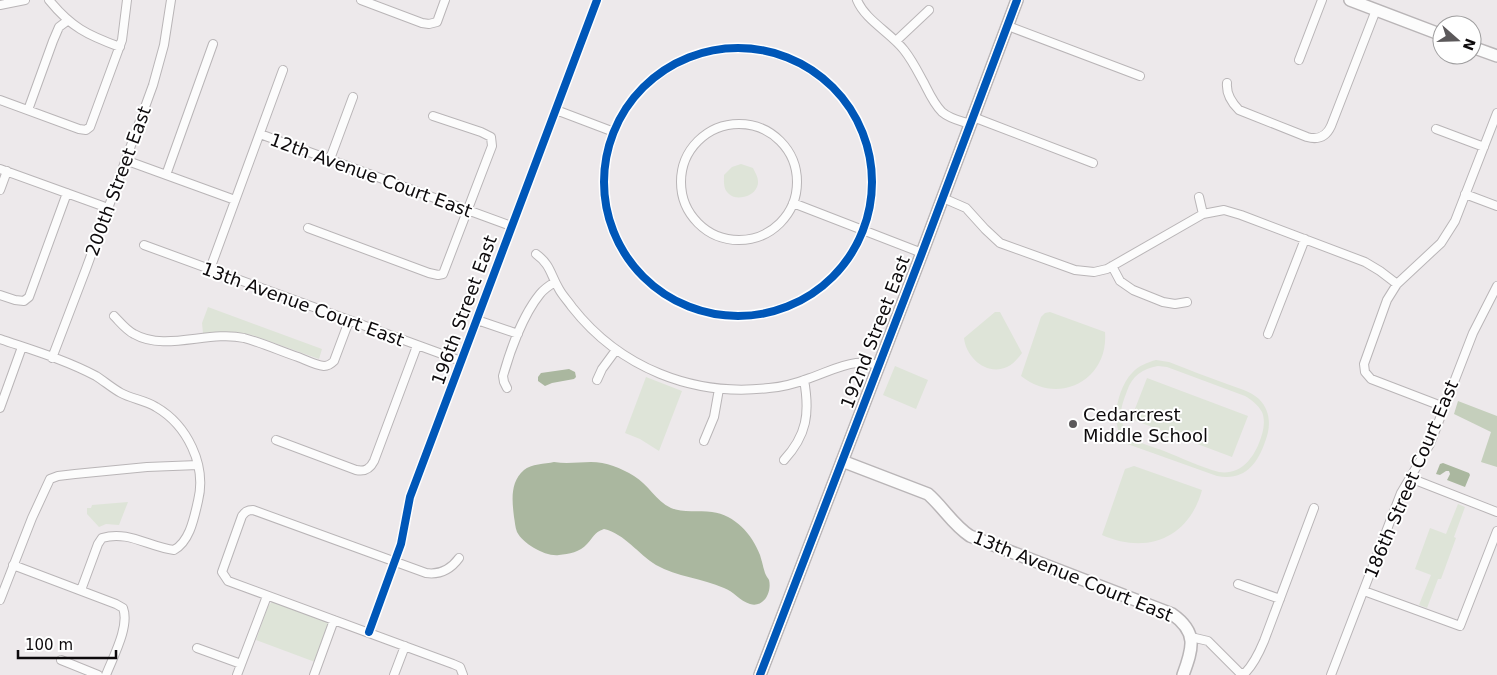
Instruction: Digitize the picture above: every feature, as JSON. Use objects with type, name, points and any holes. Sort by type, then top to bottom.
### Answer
[{"type":"street","points":[[0,5],[25,0]]},
{"type":"street","points":[[49,0],[78,29],[97,39],[120,47]]},
{"type":"street","points":[[0,100],[86,130],[92,124],[120,47],[127,0]]},
{"type":"street","name":"200th Street East","points":[[52,358],[158,68],[167,31],[171,0]]},
{"type":"street","points":[[361,0],[422,23],[435,23],[445,0]]},
{"type":"street","name":"196th Street East","points":[[369,632],[401,544],[410,497],[597,0]]},
{"type":"street","points":[[857,0],[864,12],[904,50],[917,69],[934,102],[942,111],[953,118],[971,121],[1093,163]]},
{"type":"street","name":"192nd Street East","points":[[760,675],[1017,0]]},
{"type":"street","points":[[1300,60],[1322,0]]},
{"type":"street","points":[[1350,0],[1432,31]]},
{"type":"street","points":[[896,41],[929,10]]},
{"type":"street","points":[[1226,83],[1231,101],[1239,110],[1306,137],[1313,139],[1322,137],[1328,132],[1376,10]]},
{"type":"street","points":[[28,110],[59,27],[67,20]]},
{"type":"street","points":[[1008,26],[1140,76]]},
{"type":"street","points":[[166,175],[213,44]]},
{"type":"street","points":[[734,48],[765,50],[794,60],[814,72],[832,87],[851,111],[862,132],[869,154],[872,184],[867,215],[862,230],[856,245],[837,271],[819,288],[799,301],[768,312],[744,315],[720,314],[689,306],[660,291],[648,281],[627,256],[616,235],[608,212],[604,180],[607,155],[614,132],[629,105],[650,82],[662,72],[689,57],[711,51],[734,48]]},
{"type":"street","points":[[1482,51],[1497,56]]},
{"type":"street","points":[[210,269],[283,70]]},
{"type":"street","points":[[330,159],[353,97]]},
{"type":"street","points":[[556,110],[614,132]]},
{"type":"street","points":[[1444,406],[1375,381],[1368,377],[1364,364],[1383,310],[1397,284],[1437,247],[1455,221],[1497,113]]},
{"type":"street","points":[[308,228],[438,275],[443,274],[492,146],[491,137],[433,116]]},
{"type":"street","points":[[743,124],[761,128],[777,137],[793,159],[798,186],[793,203],[784,219],[762,235],[745,240],[718,236],[702,227],[686,205],[682,187],[685,160],[701,138],[716,128],[743,124]]},
{"type":"street","points":[[1436,129],[1484,147]]},
{"type":"street","name":"12th Avenue Court East","points":[[260,134],[511,226]]},
{"type":"street","points":[[125,160],[235,200]]},
{"type":"street","points":[[0,190],[3,170],[108,208]]},
{"type":"street","points":[[0,295],[24,301],[29,297],[67,193]]},
{"type":"street","points":[[1465,194],[1497,206]]},
{"type":"street","points":[[1199,197],[1203,214]]},
{"type":"street","points":[[943,198],[966,208],[993,237],[1006,245],[1080,271],[1100,272],[1203,214],[1224,210],[1365,262],[1397,284]]},
{"type":"street","points":[[793,203],[922,253]]},
{"type":"street","points":[[1268,334],[1305,239]]},
{"type":"street","name":"13th Avenue Court East","points":[[144,245],[461,362]]},
{"type":"street","points":[[536,254],[548,265],[559,289],[573,308],[592,328],[616,350],[632,361],[663,375],[688,383],[733,390],[771,388],[804,380],[856,363],[866,362],[879,365]]},
{"type":"street","points":[[1112,266],[1120,281],[1133,290],[1163,302],[1175,304],[1187,302]]},
{"type":"street","points":[[507,388],[503,376],[518,334],[540,294],[556,282]]},
{"type":"street","name":"186th Street Court East","points":[[1331,675],[1402,493],[1430,444],[1473,333],[1497,286]]},
{"type":"street","points":[[114,316],[132,333],[146,339],[169,341],[224,336],[242,338],[321,366],[330,365],[334,361],[348,321]]},
{"type":"street","points":[[477,320],[518,334]]},
{"type":"street","points":[[0,339],[95,376],[123,394],[149,403],[172,418],[190,443],[200,470],[199,497],[190,530],[183,542],[174,550],[168,550],[124,536],[102,538],[81,590]]},
{"type":"street","points":[[276,440],[356,470],[366,470],[374,461],[417,346]]},
{"type":"street","points":[[0,408],[22,347]]},
{"type":"street","points":[[597,380],[602,369],[616,350]]},
{"type":"street","points":[[784,460],[794,450],[805,424],[807,398],[804,380]]},
{"type":"street","points":[[704,441],[714,417],[720,389]]},
{"type":"street","name":"13th Avenue Court East","points":[[842,461],[928,494],[938,502],[958,528],[970,536],[1172,614],[1183,622],[1191,637],[1208,641],[1240,673],[1245,673],[1250,668],[1261,649],[1280,599]]},
{"type":"street","points":[[0,600],[12,565],[50,479],[58,476],[147,467],[198,465]]},
{"type":"street","points":[[1410,478],[1497,512]]},
{"type":"street","points":[[1238,584],[1280,599],[1314,508]]},
{"type":"street","points":[[459,558],[448,569],[435,573],[426,573],[250,510],[242,516],[222,572],[228,581],[453,664],[462,672]]},
{"type":"street","points":[[1364,591],[1460,626],[1497,530]]},
{"type":"street","points":[[12,565],[120,605],[123,608],[125,614],[124,628],[106,675]]},
{"type":"street","points":[[237,675],[268,596]]},
{"type":"street","points":[[314,675],[334,620]]},
{"type":"street","points":[[1182,675],[1190,651],[1191,637]]},
{"type":"street","points":[[394,675],[405,646]]},
{"type":"street","points":[[197,648],[241,664]]},
{"type":"street","points":[[61,660],[98,675]]},
{"type":"shaded area","points":[[741,164],[753,168],[758,184],[752,193],[744,197],[736,197],[729,194],[726,190],[724,175],[732,167]]},
{"type":"shaded area","points":[[208,307],[322,349],[319,359],[252,335],[234,332],[203,333],[202,323]]},
{"type":"shaded area","points":[[995,312],[1000,312],[1022,353],[1012,364],[999,369],[985,367],[973,358],[964,338]]},
{"type":"shaded area","points":[[1050,312],[1105,332],[1104,349],[1099,364],[1090,375],[1078,384],[1065,388],[1050,389],[1035,385],[1021,376],[1041,317],[1045,313]]},
{"type":"shaded area","points":[[1156,360],[1169,362],[1244,390],[1259,399],[1268,414],[1269,425],[1262,450],[1248,470],[1235,476],[1217,476],[1105,436],[1107,430],[1120,434],[1117,427],[1116,411],[1120,394],[1127,379],[1137,368]],"holes":[[[1158,366],[1167,367],[1245,396],[1259,407],[1263,416],[1263,431],[1253,455],[1239,469],[1219,472],[1139,442],[1128,434],[1122,421],[1121,412],[1129,386],[1138,374],[1147,369]]]},
{"type":"shaded area","points":[[895,366],[928,380],[916,409],[883,395]]},
{"type":"shaded area","points":[[569,369],[575,372],[576,377],[574,379],[545,386],[538,381],[541,373]]},
{"type":"shaded area","points":[[646,377],[682,391],[659,451],[640,439],[625,433]]},
{"type":"shaded area","points":[[1147,378],[1248,416],[1232,457],[1131,419]]},
{"type":"shaded area","points":[[1458,401],[1497,416],[1497,467],[1481,462],[1491,432],[1454,414]]},
{"type":"shaded area","points":[[554,462],[597,462],[613,466],[639,479],[661,501],[671,508],[712,512],[735,521],[757,547],[770,585],[766,598],[759,604],[750,604],[724,588],[664,569],[649,560],[618,535],[604,529],[596,534],[584,547],[570,553],[548,554],[529,545],[517,532],[513,504],[514,486],[519,475],[527,468]]},
{"type":"shaded area","points":[[1443,463],[1469,473],[1470,475],[1465,487],[1447,480],[1450,474],[1449,471],[1440,475],[1436,474],[1440,464]]},
{"type":"shaded area","points":[[1134,466],[1202,490],[1196,507],[1187,520],[1177,531],[1164,538],[1150,542],[1135,543],[1119,541],[1102,535],[1125,469]]},
{"type":"shaded area","points":[[128,502],[119,525],[106,524],[99,527],[87,514],[87,508],[91,508],[92,505]]},
{"type":"shaded area","points":[[1458,504],[1465,507],[1454,537],[1456,538],[1441,579],[1438,579],[1427,608],[1419,605],[1431,575],[1415,569],[1430,528],[1446,534]]},
{"type":"shaded area","points":[[278,601],[328,622],[315,662],[256,640],[268,606],[272,602]]},
{"type":"cycle path","points":[[369,632],[401,544],[410,497],[597,0]]},
{"type":"cycle path","points":[[760,675],[1017,0]]},
{"type":"cycle path","points":[[738,48],[777,54],[801,64],[823,79],[841,97],[856,119],[866,143],[872,182],[866,221],[856,245],[841,267],[823,285],[801,300],[777,310],[738,316],[699,310],[675,300],[653,285],[635,267],[620,245],[610,221],[604,182],[610,143],[620,119],[635,97],[653,79],[675,64],[699,54],[738,48]]},
{"type":"place","name":"Cedarcrest Middle School","points":[[1073,424]]}]
